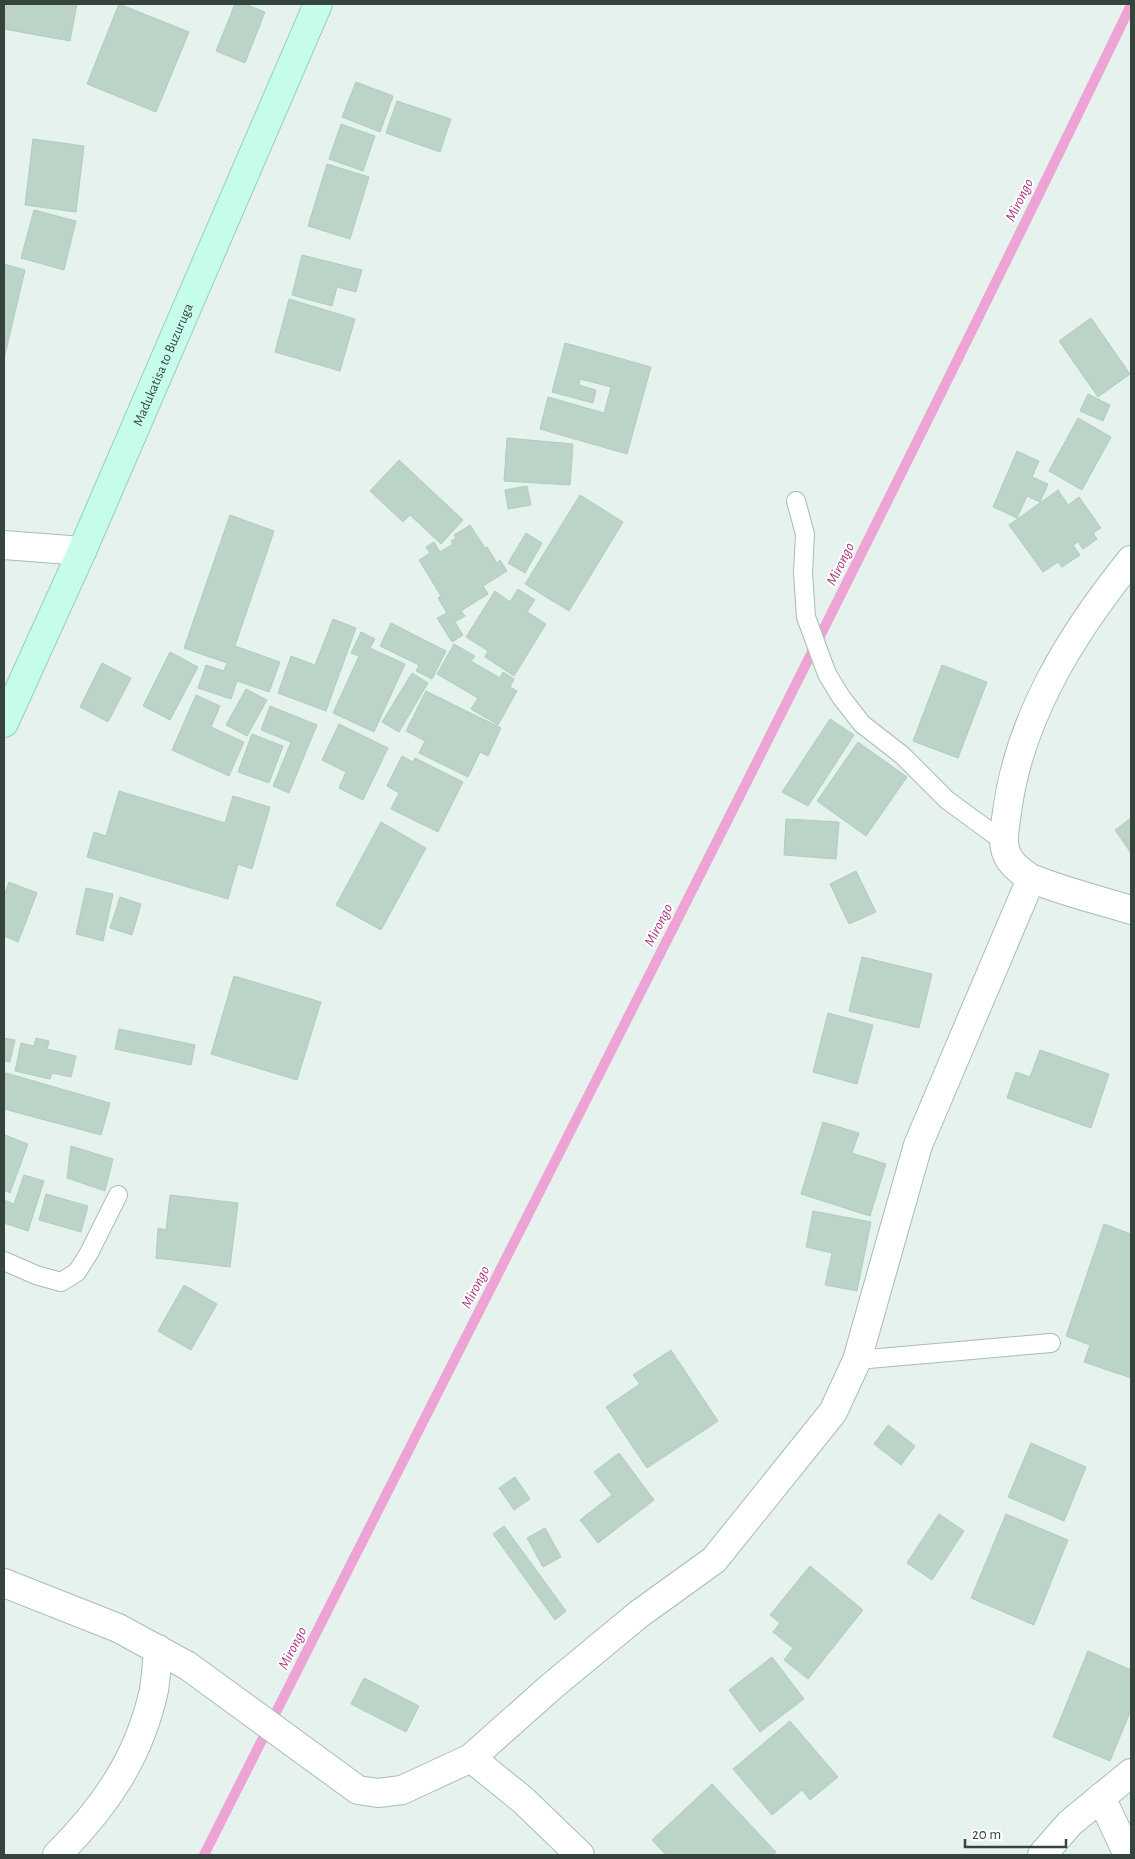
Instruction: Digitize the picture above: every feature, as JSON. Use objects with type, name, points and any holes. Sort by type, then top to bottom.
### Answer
[{"type":"main road","name":"Madukatisa to Buzuruga","points":[[4,723],[82,551],[317,4]]},
{"type":"street","points":[[4,545],[82,551]]},
{"type":"street","points":[[1131,560],[1070,645],[1031,718],[1010,784],[1003,841],[1010,860],[1031,879],[1131,910]]},
{"type":"street","points":[[4,1583],[118,1628],[188,1666],[358,1790],[378,1793],[402,1790],[471,1758],[552,1686],[639,1614],[714,1560],[833,1412],[857,1360],[918,1145],[1031,879]]},
{"type":"street","points":[[57,1855],[113,1790],[137,1746],[154,1690],[158,1649]]},
{"type":"street","points":[[471,1758],[523,1800],[580,1855]]},
{"type":"street","points":[[1042,1855],[1070,1823],[1131,1773]]},
{"type":"street","points":[[1101,1797],[1128,1855]]},
{"type":"lane","points":[[796,501],[805,534],[803,573],[806,617],[827,674],[841,698],[862,724],[902,755],[947,800],[1003,841]]},
{"type":"lane","points":[[4,1260],[36,1275],[61,1282],[76,1272],[89,1253],[118,1195]]},
{"type":"lane","points":[[857,1360],[1051,1343]]},
{"type":"building","points":[[4,4],[77,4],[70,41],[4,29]]},
{"type":"building","points":[[119,4],[189,32],[156,112],[87,84]]},
{"type":"building","points":[[235,4],[245,4],[265,12],[245,63],[216,51]]},
{"type":"building","points":[[356,82],[393,96],[380,132],[342,117]]},
{"type":"building","points":[[397,101],[451,119],[440,152],[386,133]]},
{"type":"building","points":[[341,124],[375,136],[363,171],[329,159]]},
{"type":"building","points":[[33,139],[84,146],[76,212],[25,205]]},
{"type":"building","points":[[327,164],[369,177],[350,239],[308,226]]},
{"type":"building","points":[[34,210],[76,221],[64,270],[21,258]]},
{"type":"building","points":[[302,255],[362,270],[356,292],[337,287],[332,306],[292,295]]},
{"type":"building","points":[[4,264],[25,270],[4,359]]},
{"type":"building","points":[[289,299],[355,319],[340,371],[275,352]]},
{"type":"building","points":[[1091,318],[1130,374],[1098,397],[1059,341]]},
{"type":"building","points":[[565,343],[651,367],[627,454],[540,429],[548,397],[604,413],[611,387],[580,379],[579,385],[596,390],[593,403],[552,392]]},
{"type":"building","points":[[1088,394],[1110,405],[1103,421],[1080,411]]},
{"type":"building","points":[[1078,418],[1111,437],[1082,490],[1049,471]]},
{"type":"building","points":[[507,438],[573,444],[570,485],[504,481]]},
{"type":"building","points":[[1017,451],[1039,461],[1032,477],[1048,484],[1040,502],[1027,496],[1017,518],[993,507]]},
{"type":"building","points":[[399,460],[463,520],[441,544],[410,515],[403,522],[370,491]]},
{"type":"building","points":[[527,486],[531,505],[508,509],[505,490]]},
{"type":"building","points":[[1058,490],[1068,505],[1079,497],[1101,528],[1093,533],[1097,539],[1083,549],[1078,542],[1073,545],[1080,555],[1062,567],[1058,562],[1043,572],[1009,525]]},
{"type":"building","points":[[580,495],[623,522],[569,611],[525,584]]},
{"type":"building","points":[[230,515],[274,531],[235,646],[280,662],[269,692],[237,681],[231,699],[198,688],[206,665],[224,671],[227,663],[184,648]]},
{"type":"building","points":[[470,525],[497,563],[500,560],[507,571],[483,586],[488,594],[461,611],[465,616],[455,622],[463,635],[452,642],[437,618],[447,613],[438,598],[441,596],[419,560],[430,553],[426,547],[434,542],[440,552],[453,544],[451,541],[456,538],[454,535]]},
{"type":"building","points":[[526,533],[542,543],[525,573],[508,563]]},
{"type":"building","points":[[518,589],[535,600],[527,612],[546,624],[514,676],[485,657],[488,651],[466,637],[495,591],[510,602]]},
{"type":"building","points":[[333,619],[356,628],[326,711],[278,693],[291,656],[315,665]]},
{"type":"building","points":[[391,623],[446,651],[432,679],[416,671],[419,665],[380,646]]},
{"type":"building","points":[[361,632],[375,639],[370,648],[405,664],[374,732],[333,713],[359,656],[351,653]]},
{"type":"building","points":[[454,644],[475,656],[471,661],[500,678],[503,672],[514,679],[510,687],[517,691],[498,725],[471,709],[478,698],[437,674]]},
{"type":"building","points":[[170,652],[198,667],[170,720],[143,706]]},
{"type":"building","points":[[102,663],[131,678],[108,722],[80,707]]},
{"type":"building","points":[[942,665],[987,682],[958,758],[913,741]]},
{"type":"building","points":[[412,673],[428,683],[399,732],[382,722]]},
{"type":"building","points":[[246,689],[267,700],[247,736],[226,725]]},
{"type":"building","points":[[426,691],[501,728],[488,756],[480,752],[468,777],[419,753],[425,741],[406,731]]},
{"type":"building","points":[[196,695],[220,706],[211,727],[244,742],[229,776],[172,750]]},
{"type":"building","points":[[270,706],[317,725],[289,793],[273,786],[291,742],[261,730]]},
{"type":"building","points":[[830,719],[854,735],[808,806],[782,792]]},
{"type":"building","points":[[339,724],[388,748],[363,800],[339,788],[346,772],[322,760]]},
{"type":"building","points":[[252,734],[283,746],[269,783],[238,772]]},
{"type":"building","points":[[858,742],[907,777],[866,836],[817,801]]},
{"type":"building","points":[[402,756],[413,762],[415,758],[463,782],[438,832],[391,809],[399,793],[387,786]]},
{"type":"building","points":[[119,791],[225,823],[233,796],[270,807],[252,869],[238,864],[228,899],[87,857],[94,832],[106,836]]},
{"type":"building","points":[[1131,818],[1131,853],[1115,830]]},
{"type":"building","points":[[786,819],[839,822],[836,859],[784,855]]},
{"type":"building","points":[[381,822],[426,848],[381,930],[336,905]]},
{"type":"building","points":[[856,871],[876,912],[849,924],[830,884]]},
{"type":"building","points":[[9,882],[37,893],[18,942],[4,936],[4,896]]},
{"type":"building","points":[[86,888],[113,894],[103,941],[76,934]]},
{"type":"building","points":[[120,897],[141,904],[132,935],[110,928]]},
{"type":"building","points":[[862,957],[932,974],[919,1028],[849,1011]]},
{"type":"building","points":[[234,976],[321,1002],[297,1080],[211,1054]]},
{"type":"building","points":[[828,1013],[873,1025],[857,1084],[813,1072]]},
{"type":"building","points":[[119,1029],[195,1045],[191,1065],[115,1049]]},
{"type":"building","points":[[4,1038],[15,1040],[10,1062],[4,1061]]},
{"type":"building","points":[[36,1038],[49,1041],[47,1049],[76,1056],[71,1077],[52,1073],[50,1079],[15,1071],[21,1043],[34,1046]]},
{"type":"building","points":[[1040,1050],[1109,1074],[1091,1128],[1007,1098],[1016,1072],[1030,1077]]},
{"type":"building","points":[[6,1073],[110,1103],[101,1135],[4,1109]]},
{"type":"building","points":[[823,1122],[859,1133],[852,1153],[886,1164],[870,1216],[801,1194]]},
{"type":"building","points":[[5,1135],[28,1144],[10,1193],[4,1190]]},
{"type":"building","points":[[71,1146],[113,1159],[105,1191],[67,1178]]},
{"type":"building","points":[[24,1175],[44,1181],[28,1231],[4,1223],[4,1200],[14,1204]]},
{"type":"building","points":[[46,1194],[88,1206],[81,1232],[39,1220]]},
{"type":"building","points":[[170,1195],[238,1203],[230,1267],[156,1258],[158,1228],[166,1230]]},
{"type":"building","points":[[813,1211],[871,1222],[857,1291],[825,1285],[832,1253],[806,1247]]},
{"type":"building","points":[[1104,1224],[1131,1234],[1131,1378],[1084,1362],[1090,1345],[1066,1336]]},
{"type":"building","points":[[184,1285],[217,1304],[191,1350],[158,1331]]},
{"type":"building","points":[[671,1350],[718,1421],[647,1468],[606,1407],[640,1384],[633,1375]]},
{"type":"building","points":[[888,1425],[915,1446],[901,1465],[874,1444]]},
{"type":"building","points":[[1031,1443],[1086,1467],[1064,1521],[1008,1497]]},
{"type":"building","points":[[619,1453],[654,1500],[598,1543],[580,1520],[612,1495],[594,1472]]},
{"type":"building","points":[[515,1477],[530,1499],[514,1510],[499,1488]]},
{"type":"building","points":[[939,1514],[964,1531],[932,1580],[907,1563]]},
{"type":"building","points":[[1006,1514],[1068,1540],[1034,1625],[971,1598]]},
{"type":"building","points":[[504,1526],[566,1611],[555,1620],[493,1534]]},
{"type":"building","points":[[545,1528],[561,1557],[543,1567],[527,1538]]},
{"type":"building","points":[[810,1566],[863,1610],[808,1679],[784,1660],[793,1648],[773,1632],[780,1623],[770,1615]]},
{"type":"building","points":[[1088,1651],[1131,1670],[1131,1710],[1110,1761],[1053,1737]]},
{"type":"building","points":[[772,1657],[804,1699],[760,1732],[729,1690]]},
{"type":"building","points":[[364,1678],[419,1706],[406,1732],[351,1704]]},
{"type":"building","points":[[790,1721],[838,1777],[810,1800],[802,1790],[772,1815],[733,1769]]},
{"type":"building","points":[[712,1784],[776,1852],[772,1855],[666,1855],[652,1840]]},
{"type":"waterway","name":"Mirongo","points":[[204,1855],[788,701],[1018,238],[1131,5]]}]
